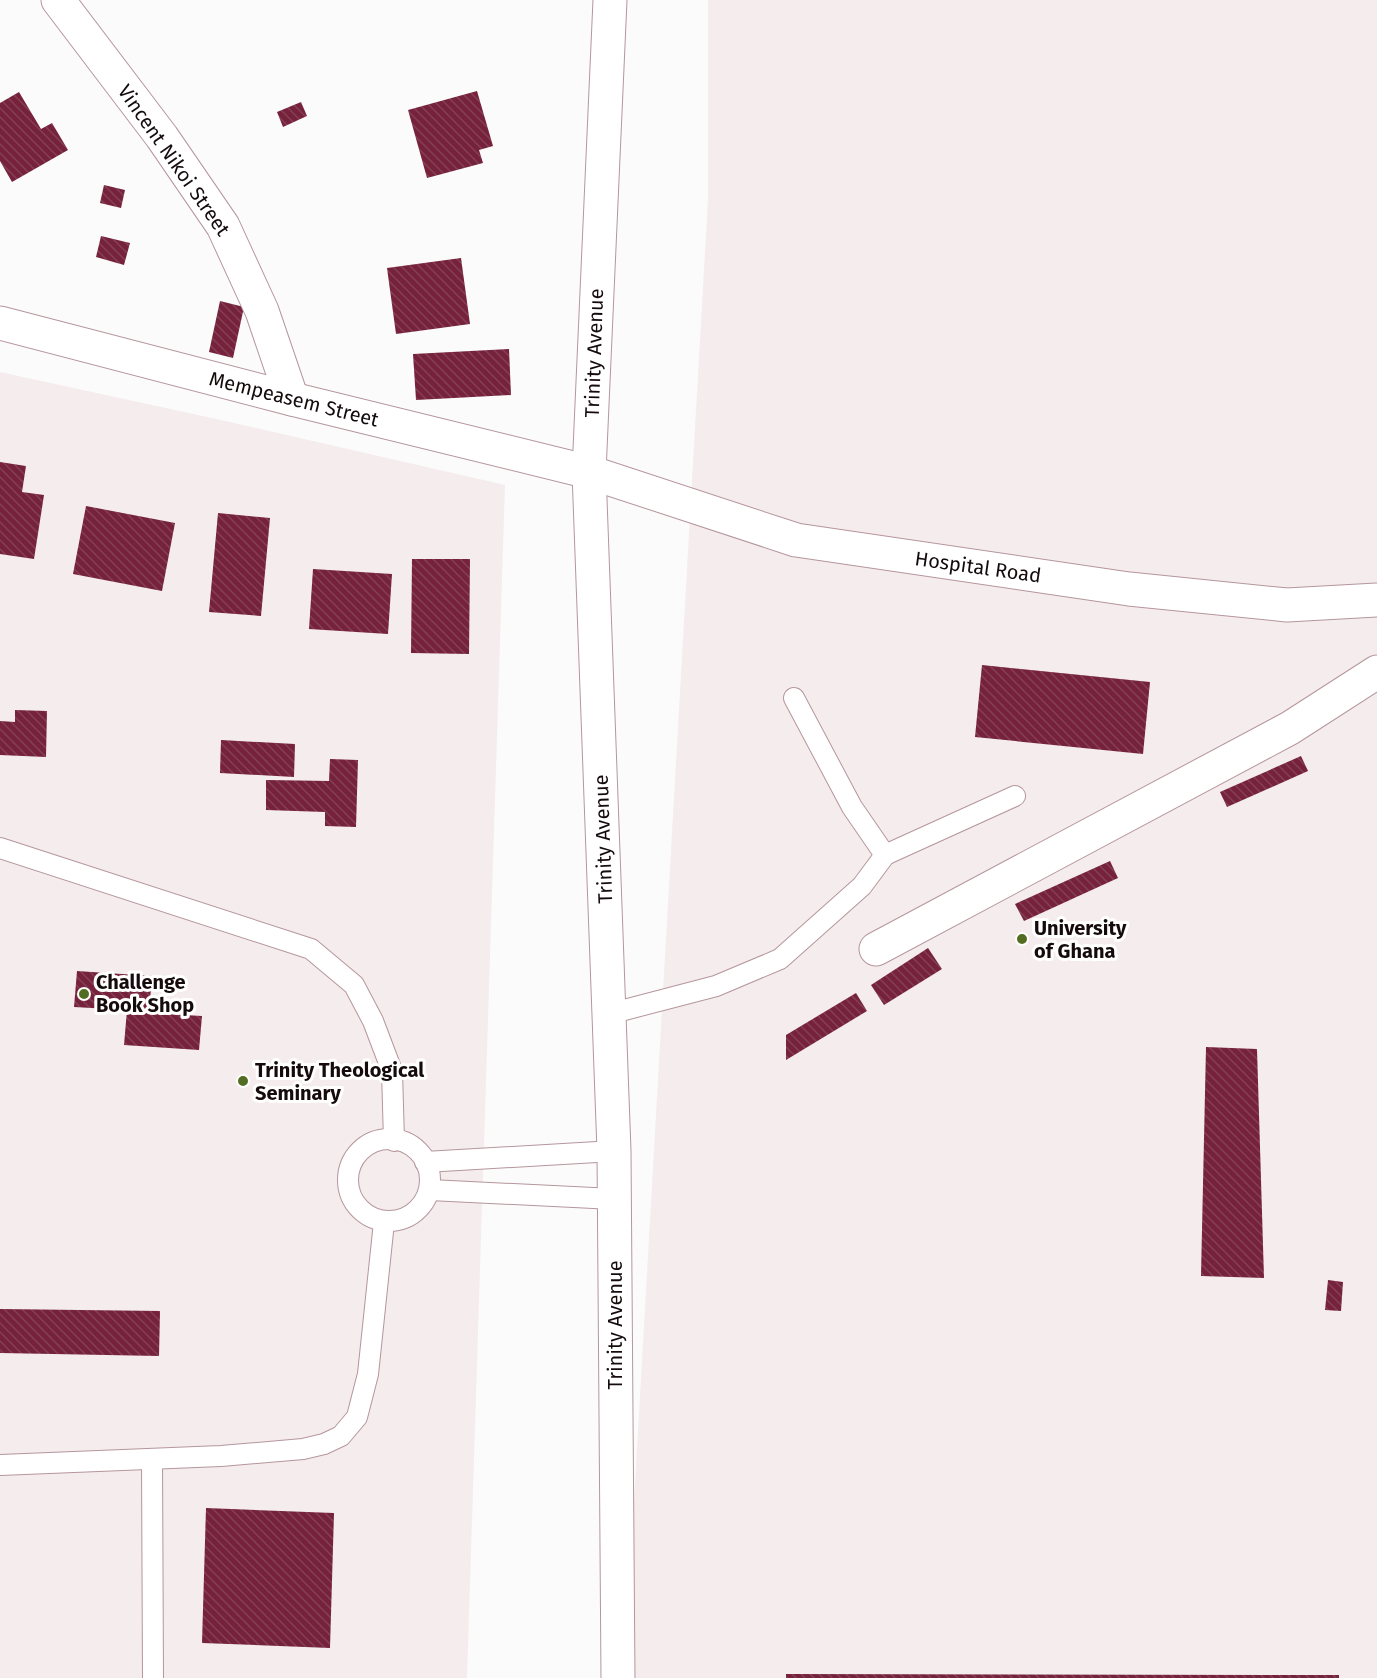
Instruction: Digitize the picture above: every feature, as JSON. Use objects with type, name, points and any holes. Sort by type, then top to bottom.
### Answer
[{"type":"street","name":"Vincent Nikoi Street","points":[[58,0],[162,138],[223,226],[262,311],[292,399]]},
{"type":"street","name":"Trinity Avenue","points":[[610,0],[589,472],[614,1151],[618,1678]]},
{"type":"street","name":"Mempeasem Street","points":[[0,323],[292,399],[589,472]]},
{"type":"street","name":"Hospital Road","points":[[589,472],[796,540],[1141,590],[1287,605],[1377,600]]},
{"type":"street","points":[[876,949],[1290,728],[1377,672]]},
{"type":"lane","points":[[794,698],[852,807],[885,855]]},
{"type":"lane","points":[[609,1014],[716,986],[780,959],[862,886],[885,855],[1014,796]]},
{"type":"lane","points":[[0,848],[310,949],[354,985],[373,1022],[392,1071],[394,1141]]},
{"type":"lane","points":[[385,1139],[405,1142],[421,1153],[425,1162],[430,1171],[430,1190],[420,1208],[404,1219],[384,1222],[365,1214],[352,1199],[348,1180],[353,1161],[366,1146],[385,1139]]},
{"type":"lane","points":[[425,1162],[614,1151]]},
{"type":"lane","points":[[430,1190],[614,1198]]},
{"type":"lane","points":[[0,1465],[152,1459],[303,1449],[324,1444],[341,1436],[357,1417],[368,1374],[384,1222]]},
{"type":"lane","points":[[152,1459],[153,1678]]},
{"type":"shaded area","name":"University of Ghana","points":[[708,0],[1377,0],[1377,1678],[624,1678],[708,199]]},
{"type":"shaded area","name":"Trinity Theological Seminary","points":[[0,372],[505,485],[467,1678],[0,1678]]},
{"type":"building","points":[[477,91],[493,146],[479,150],[483,163],[427,178],[408,110]]},
{"type":"building","points":[[19,92],[41,129],[52,123],[68,150],[12,182],[0,161],[0,103]]},
{"type":"building","points":[[301,102],[307,116],[283,127],[277,112]]},
{"type":"building","points":[[104,185],[125,190],[121,208],[100,203]]},
{"type":"building","points":[[101,236],[130,243],[124,265],[96,257]]},
{"type":"building","points":[[461,258],[470,324],[396,334],[387,268]]},
{"type":"building","points":[[220,301],[244,307],[233,358],[209,352]]},
{"type":"building","points":[[509,349],[511,395],[416,400],[413,354]]},
{"type":"building","points":[[0,462],[26,466],[22,492],[44,495],[34,559],[0,554]]},
{"type":"building","points":[[86,506],[175,523],[162,591],[73,574]]},
{"type":"building","points":[[218,513],[270,518],[261,616],[209,612]]},
{"type":"building","points":[[412,559],[470,559],[469,654],[411,653]]},
{"type":"building","points":[[313,569],[392,574],[388,634],[309,629]]},
{"type":"building","points":[[982,665],[1150,682],[1143,754],[975,737]]},
{"type":"building","points":[[15,710],[47,711],[46,757],[0,755],[0,721],[15,722]]},
{"type":"building","points":[[221,740],[295,744],[294,777],[220,773]]},
{"type":"building","points":[[1301,756],[1308,771],[1227,807],[1220,792]]},
{"type":"building","points":[[330,759],[358,760],[356,827],[325,826],[325,812],[266,810],[266,780],[329,781]]},
{"type":"building","points":[[1110,861],[1118,878],[1024,921],[1015,904]]},
{"type":"building","points":[[928,948],[942,969],[884,1005],[871,985]]},
{"type":"building","points":[[77,971],[152,976],[149,1013],[202,1016],[199,1050],[124,1045],[127,1010],[74,1007]]},
{"type":"building","points":[[856,993],[867,1011],[786,1060],[786,1035]]},
{"type":"building","points":[[1206,1047],[1257,1049],[1264,1278],[1201,1276]]},
{"type":"building","points":[[1328,1280],[1343,1282],[1341,1311],[1325,1310]]},
{"type":"building","points":[[0,1309],[160,1311],[159,1356],[0,1353]]},
{"type":"building","points":[[206,1508],[334,1513],[330,1648],[202,1643]]},
{"type":"building","points":[[786,1674],[1339,1675],[1339,1678],[786,1678]]},
{"type":"place","name":"University of Ghana","points":[[1022,939]]},
{"type":"place","name":"Challenge Book Shop","points":[[84,994]]},
{"type":"place","name":"Trinity Theological Seminary","points":[[243,1081]]}]
